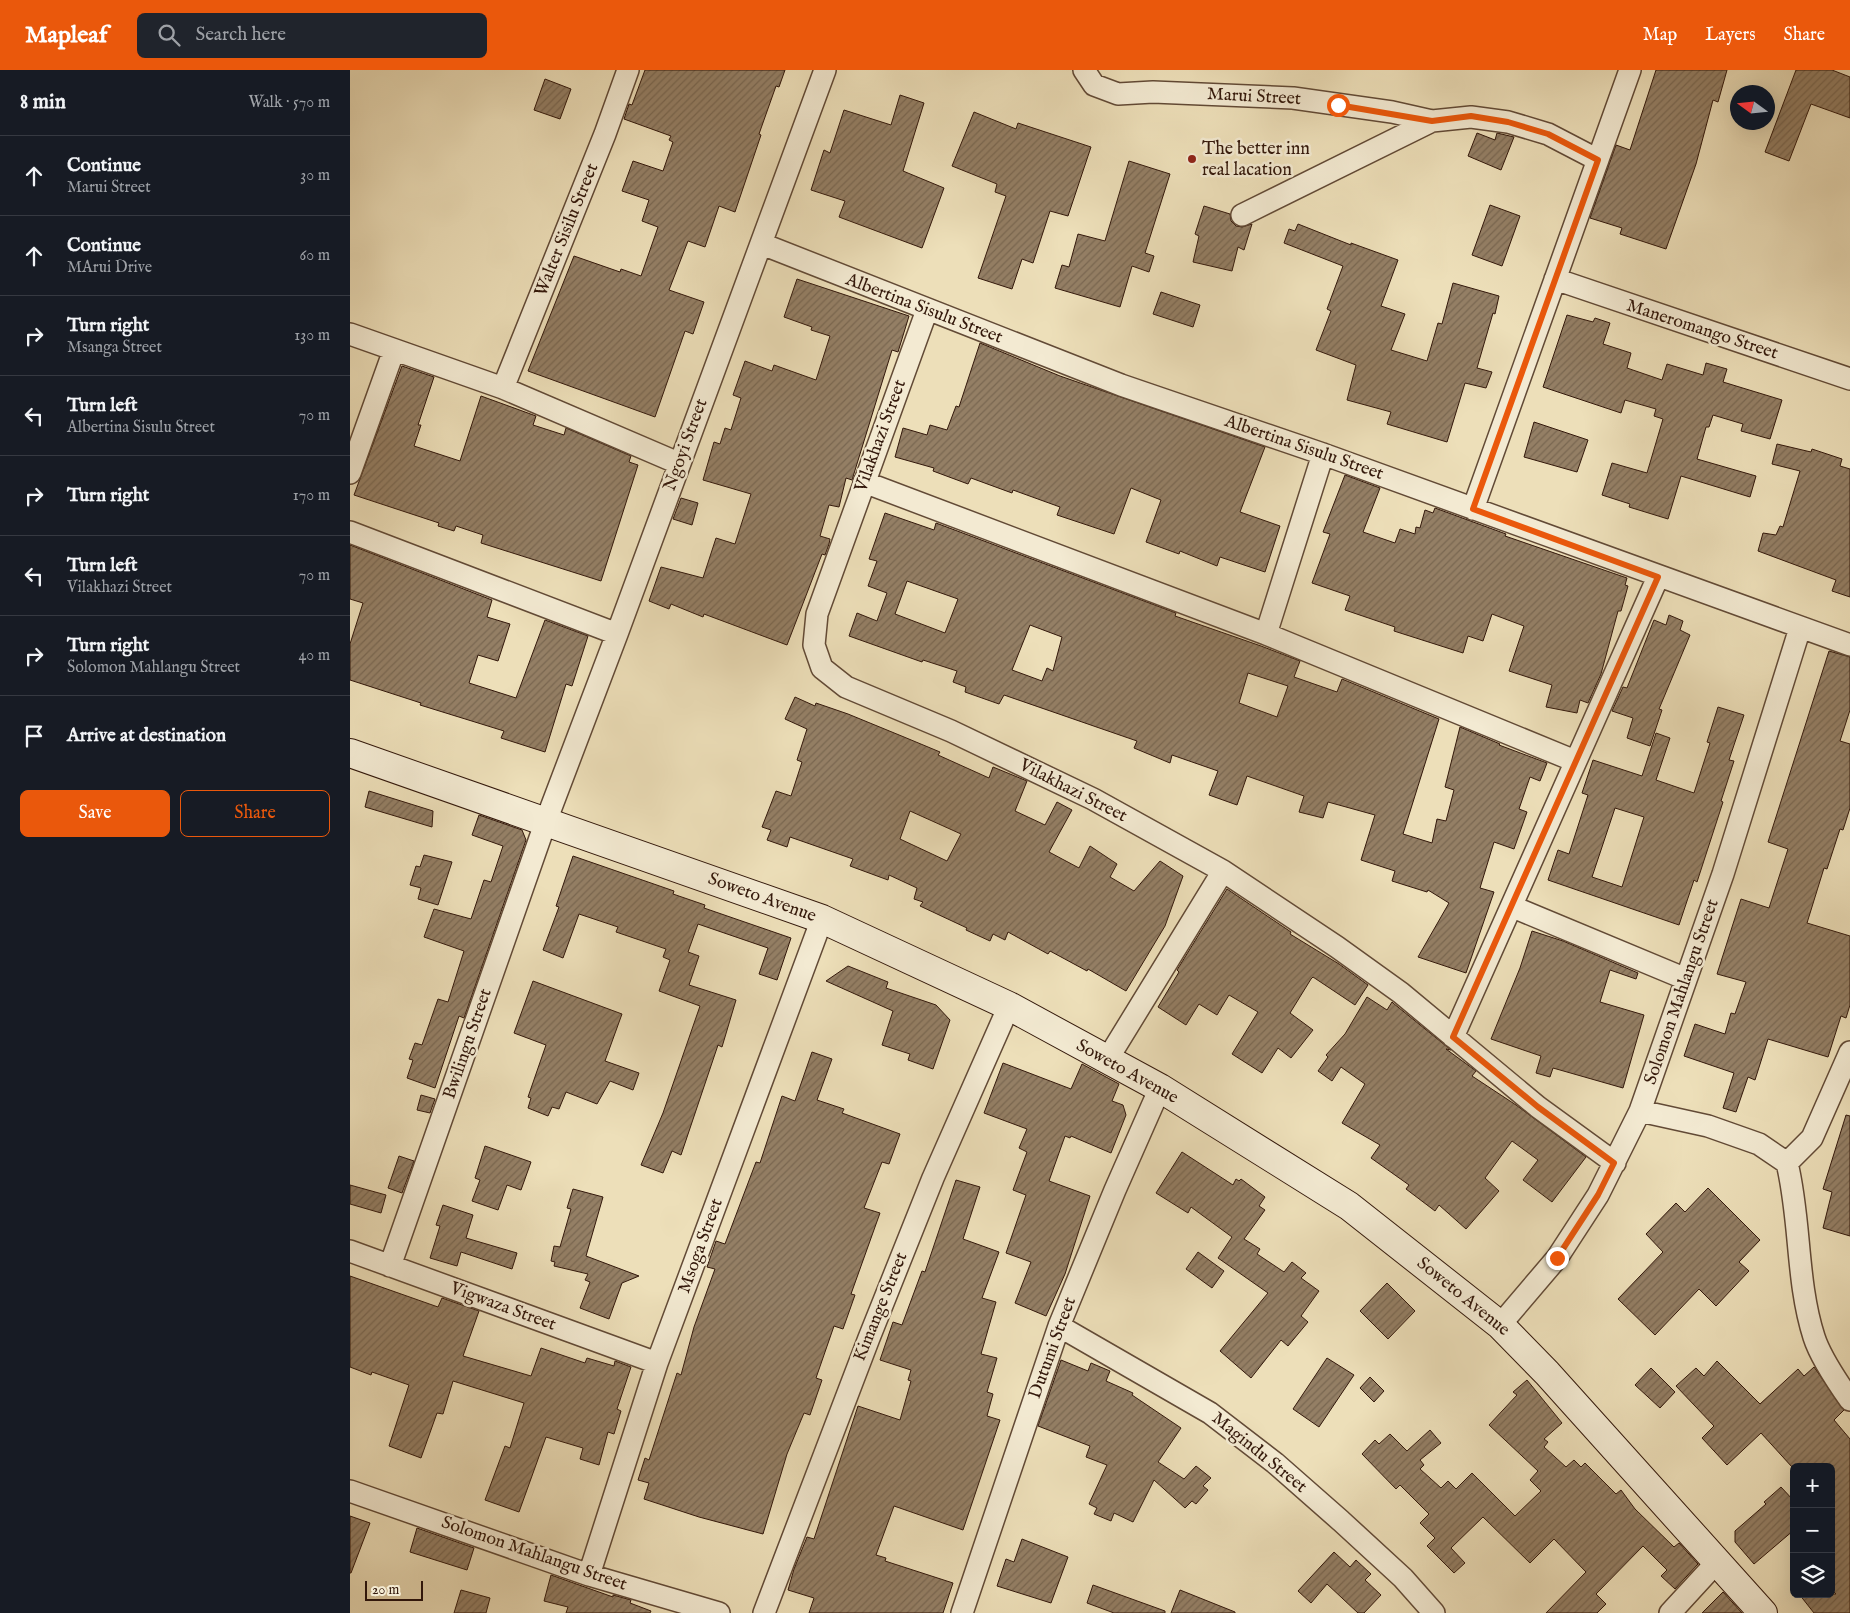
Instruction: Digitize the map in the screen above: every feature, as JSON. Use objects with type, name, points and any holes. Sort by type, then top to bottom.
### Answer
[{"type":"street","name":"Walter Sisilu Street","points":[[502,388],[605,134],[628,70]]},
{"type":"street","name":"Ngoyi Street","points":[[546,821],[617,634],[678,463],[762,244],[825,70]]},
{"type":"street","name":"Marui Street","points":[[1084,70],[1094,85],[1118,94],[1153,92],[1293,98],[1392,112],[1432,121]]},
{"type":"street","points":[[1473,509],[1630,70]]},
{"type":"street","points":[[1242,214],[1432,121],[1471,116],[1508,122],[1548,134],[1598,160]]},
{"type":"street","name":"Albertina Sisulu Street","points":[[762,244],[1120,385],[1323,454],[1850,645]]},
{"type":"street","name":"Maneromango Street","points":[[1555,279],[1850,379]]},
{"type":"street","name":"Vilakhazi Street","points":[[926,310],[817,614],[814,645],[822,668],[846,687],[951,731],[1094,799],[1223,871],[1337,947],[1401,993],[1538,1107],[1614,1163]]},
{"type":"street","points":[[350,334],[502,388],[678,463]]},
{"type":"street","points":[[350,473],[394,350]]},
{"type":"street","points":[[1266,634],[1323,454]]},
{"type":"street","points":[[864,482],[1266,634],[1575,761]]},
{"type":"street","points":[[350,532],[617,634]]},
{"type":"street","points":[[1453,1037],[1513,907],[1575,761],[1658,577]]},
{"type":"street","name":"Solomon Mahlangu Street","points":[[1500,1325],[1557,1258],[1598,1195],[1640,1110],[1723,874],[1800,628]]},
{"type":"street","name":"Soweto Avenue","points":[[350,753],[822,919],[1009,1006],[1160,1088],[1349,1206],[1500,1325],[1547,1373],[1763,1613]]},
{"type":"street","name":"Bwilingu Street","points":[[390,1266],[546,821]]},
{"type":"street","points":[[1107,1060],[1223,871]]},
{"type":"street","points":[[1513,907],[1686,979]]},
{"type":"street","name":"Msoga Street","points":[[589,1575],[657,1364],[822,919]]},
{"type":"street","name":"Kimange Street","points":[[764,1613],[876,1320],[933,1178],[1009,1006]]},
{"type":"street","points":[[1787,1163],[1812,1138],[1850,1052]]},
{"type":"street","name":"Dutumi Street","points":[[962,1613],[1059,1326],[1115,1190],[1160,1088]]},
{"type":"street","points":[[1640,1110],[1708,1126],[1751,1141],[1787,1163],[1795,1195],[1801,1269],[1814,1338],[1850,1400]]},
{"type":"street","name":"Vigwaza Street","points":[[350,1251],[657,1364]]},
{"type":"street","name":"Magindu Street","points":[[1059,1326],[1210,1413],[1274,1462],[1342,1521],[1404,1578],[1434,1613]]},
{"type":"street","name":"Solomon Mahlangu Street","points":[[350,1492],[589,1575],[719,1613]]},
{"type":"street","points":[[1670,1613],[1716,1562]]},
{"type":"building","points":[[645,70],[785,70],[779,87],[776,86],[759,134],[761,135],[735,212],[719,206],[705,247],[688,241],[669,290],[704,302],[693,334],[685,331],[655,417],[528,371],[574,256],[620,272],[621,269],[641,276],[658,227],[642,221],[649,200],[622,191],[633,161],[663,171],[673,142],[669,140],[671,136],[624,119],[629,104],[632,105]]},
{"type":"building","points":[[1656,70],[1727,70],[1718,102],[1713,100],[1696,164],[1666,249],[1620,234],[1622,228],[1590,218],[1616,145],[1630,150]]},
{"type":"building","points":[[1796,70],[1832,70],[1850,77],[1850,118],[1811,104],[1789,161],[1765,152],[1773,130],[1775,130]]},
{"type":"building","points":[[545,79],[571,89],[560,119],[534,110]]},
{"type":"building","points":[[900,95],[924,103],[903,171],[944,188],[922,248],[839,217],[845,201],[811,190],[824,150],[830,153],[844,110],[891,125]]},
{"type":"building","points":[[974,112],[1016,129],[1018,123],[1091,147],[1068,216],[1050,211],[1033,263],[1022,259],[1012,289],[978,278],[1006,196],[995,192],[997,184],[952,166]]},
{"type":"building","points":[[1477,133],[1495,140],[1497,133],[1514,137],[1501,170],[1468,156]]},
{"type":"building","points":[[1129,161],[1170,174],[1145,253],[1154,256],[1149,272],[1132,266],[1120,307],[1055,288],[1062,265],[1069,267],[1078,234],[1105,241]]},
{"type":"building","points":[[1490,205],[1520,216],[1502,266],[1472,255]]},
{"type":"building","points":[[1204,206],[1230,214],[1231,221],[1236,226],[1242,227],[1252,224],[1244,250],[1238,247],[1232,271],[1193,262],[1199,236],[1195,234]]},
{"type":"building","points":[[1298,224],[1351,245],[1351,243],[1398,260],[1381,306],[1405,314],[1391,350],[1427,361],[1438,323],[1442,324],[1453,283],[1499,296],[1477,368],[1492,372],[1486,388],[1465,383],[1447,442],[1387,424],[1391,412],[1347,400],[1356,365],[1316,350],[1331,311],[1327,309],[1343,266],[1284,243],[1289,229],[1295,231]]},
{"type":"building","points":[[797,279],[909,316],[898,352],[892,350],[852,480],[846,478],[839,507],[829,505],[820,536],[830,539],[829,544],[825,555],[822,554],[787,645],[704,614],[703,617],[671,604],[669,609],[649,601],[661,567],[703,578],[716,538],[735,544],[751,494],[703,480],[714,442],[720,444],[725,428],[731,430],[741,398],[733,395],[745,361],[772,371],[774,365],[816,380],[830,336],[811,330],[812,327],[784,317]]},
{"type":"building","points":[[1161,292],[1200,305],[1193,327],[1153,314]]},
{"type":"building","points":[[1567,315],[1593,322],[1595,318],[1610,323],[1603,344],[1631,353],[1627,368],[1662,380],[1667,364],[1703,375],[1706,363],[1727,369],[1723,382],[1782,400],[1770,439],[1741,431],[1743,424],[1713,415],[1709,427],[1706,427],[1697,459],[1756,476],[1750,497],[1681,476],[1668,519],[1629,507],[1630,504],[1602,495],[1612,463],[1647,473],[1663,419],[1654,416],[1656,409],[1625,400],[1621,413],[1543,387]]},
{"type":"building","points":[[980,343],[1060,376],[1265,447],[1240,512],[1280,526],[1265,572],[1220,557],[1217,566],[1180,551],[1179,554],[1146,542],[1161,500],[1131,488],[1114,534],[1057,515],[1060,507],[1013,490],[1012,493],[971,478],[968,484],[933,471],[934,468],[895,457],[903,428],[927,435],[930,425],[947,430],[956,406],[959,407]]},
{"type":"building","points":[[402,366],[434,377],[418,425],[421,425],[414,446],[460,461],[481,396],[536,416],[533,425],[564,435],[566,428],[631,456],[629,462],[638,465],[601,581],[481,543],[483,535],[456,526],[454,531],[438,526],[439,523],[354,495]]},
{"type":"building","points":[[1534,422],[1588,440],[1577,472],[1524,457]]},
{"type":"building","points":[[1777,444],[1811,452],[1812,449],[1842,459],[1840,466],[1850,469],[1850,597],[1832,591],[1836,580],[1758,551],[1763,533],[1776,535],[1780,526],[1783,527],[1800,471],[1772,464]]},
{"type":"building","points":[[1345,475],[1380,488],[1363,532],[1395,543],[1400,529],[1415,534],[1416,527],[1420,528],[1425,510],[1433,513],[1435,508],[1506,534],[1505,536],[1627,578],[1625,585],[1628,586],[1621,611],[1618,611],[1601,674],[1588,703],[1580,700],[1577,713],[1546,707],[1552,685],[1509,671],[1524,626],[1492,614],[1483,641],[1468,636],[1463,653],[1394,631],[1395,627],[1345,610],[1350,596],[1312,583],[1330,534],[1323,532]]},
{"type":"building","points":[[681,498],[698,503],[692,525],[673,519]]},
{"type":"building","points":[[885,513],[934,530],[936,523],[1176,613],[1175,616],[1300,661],[1294,677],[1337,692],[1342,679],[1439,719],[1403,834],[1432,843],[1437,819],[1446,821],[1454,790],[1445,787],[1460,727],[1499,745],[1547,763],[1540,781],[1530,777],[1519,809],[1527,812],[1514,849],[1494,842],[1480,888],[1494,892],[1466,973],[1418,957],[1449,903],[1428,890],[1427,892],[1392,881],[1395,871],[1361,860],[1375,815],[1328,802],[1323,818],[1299,812],[1304,796],[1247,776],[1237,805],[1209,795],[1218,771],[1172,755],[1170,763],[1134,748],[1137,741],[1004,695],[999,704],[965,692],[966,687],[953,682],[957,671],[923,660],[922,662],[849,636],[857,613],[877,621],[887,593],[868,586],[877,561],[869,559]],"holes":[[[907,581],[958,599],[945,633],[895,614]],[[1030,625],[1062,637],[1053,671],[1047,668],[1042,681],[1012,670]],[[1248,673],[1288,686],[1277,717],[1239,703]]]},
{"type":"building","points":[[350,545],[492,600],[487,617],[510,624],[498,661],[478,655],[469,683],[516,698],[545,620],[588,636],[572,686],[566,684],[545,752],[501,738],[504,731],[420,705],[421,703],[350,680],[350,644],[363,603],[350,599]]},
{"type":"building","points":[[1669,615],[1683,621],[1680,630],[1690,635],[1659,709],[1662,710],[1650,746],[1627,738],[1633,718],[1612,711],[1623,687],[1627,688],[1654,620],[1666,625]]},
{"type":"building","points":[[1829,651],[1850,657],[1850,710],[1840,741],[1850,744],[1850,808],[1843,830],[1840,829],[1827,869],[1824,868],[1807,923],[1850,936],[1850,1005],[1846,1018],[1841,1016],[1828,1057],[1768,1039],[1755,1080],[1748,1077],[1736,1112],[1723,1108],[1734,1073],[1684,1056],[1695,1024],[1725,1034],[1731,1013],[1735,1014],[1746,982],[1717,974],[1741,899],[1769,908],[1788,849],[1768,842]]},
{"type":"building","points":[[795,697],[815,706],[816,703],[848,714],[940,752],[938,755],[989,778],[993,767],[1027,781],[1015,811],[1045,825],[1057,802],[1072,810],[1049,852],[1079,868],[1090,846],[1117,864],[1110,877],[1134,891],[1160,861],[1183,876],[1165,926],[1126,991],[1088,969],[1087,971],[1050,951],[1048,954],[1008,932],[1005,940],[993,934],[990,941],[966,930],[967,928],[920,906],[923,902],[914,899],[917,888],[889,875],[888,880],[850,866],[853,859],[790,837],[787,847],[767,840],[771,830],[762,827],[776,791],[791,796],[802,762],[797,760],[807,729],[785,719]],"holes":[[[910,811],[961,834],[947,861],[900,839]]]},
{"type":"building","points":[[1718,707],[1744,715],[1729,760],[1734,761],[1721,801],[1723,802],[1697,882],[1694,880],[1679,925],[1548,880],[1558,850],[1569,854],[1588,795],[1582,793],[1593,760],[1642,776],[1656,733],[1670,738],[1656,780],[1694,793],[1710,743],[1707,742]],"holes":[[[1615,808],[1644,817],[1622,887],[1592,877]]]},
{"type":"building","points":[[369,791],[433,811],[432,827],[365,807]]},
{"type":"building","points":[[479,815],[522,830],[526,840],[464,1018],[459,1016],[435,1088],[407,1078],[413,1060],[409,1059],[415,1043],[422,1045],[438,999],[448,1002],[464,951],[424,937],[434,909],[471,919],[484,880],[491,882],[503,846],[472,835]]},
{"type":"building","points":[[424,855],[452,862],[438,905],[418,899],[421,888],[410,885],[416,866],[420,867]]},
{"type":"building","points":[[573,856],[674,891],[673,894],[705,905],[704,908],[791,938],[777,980],[759,974],[768,948],[698,924],[688,952],[699,956],[689,985],[736,1000],[722,1047],[718,1045],[681,1155],[672,1151],[663,1173],[641,1165],[663,1113],[700,1006],[659,991],[670,960],[663,957],[666,949],[616,932],[618,927],[579,914],[563,958],[543,950],[559,907],[556,906]]},
{"type":"building","points":[[1227,889],[1291,932],[1290,934],[1339,964],[1368,985],[1355,1005],[1313,977],[1290,1013],[1313,1030],[1291,1058],[1278,1048],[1262,1073],[1232,1054],[1258,1012],[1229,995],[1217,1015],[1199,1004],[1186,1025],[1158,1007],[1179,972],[1177,970]]},
{"type":"building","points":[[1532,931],[1563,941],[1638,973],[1636,979],[1610,970],[1600,1002],[1644,1015],[1623,1088],[1553,1068],[1550,1077],[1536,1073],[1541,1056],[1491,1039],[1520,968]]},
{"type":"building","points":[[848,966],[888,982],[886,988],[936,1005],[950,1020],[933,1069],[908,1060],[910,1054],[882,1045],[893,1011],[826,981]]},
{"type":"building","points":[[533,981],[622,1014],[605,1061],[639,1073],[633,1090],[610,1081],[597,1104],[566,1092],[559,1109],[552,1107],[548,1116],[528,1108],[531,1098],[528,1097],[546,1045],[514,1033]]},
{"type":"building","points":[[1367,997],[1387,1010],[1392,1002],[1451,1050],[1446,1049],[1476,1071],[1472,1076],[1516,1105],[1586,1157],[1552,1202],[1523,1180],[1538,1160],[1512,1141],[1485,1178],[1499,1191],[1466,1229],[1439,1205],[1435,1211],[1406,1189],[1409,1185],[1371,1158],[1380,1145],[1342,1123],[1365,1084],[1341,1067],[1332,1081],[1318,1071],[1328,1057],[1326,1055],[1345,1034]]},
{"type":"building","points":[[812,1052],[832,1059],[817,1100],[844,1109],[842,1113],[900,1134],[889,1164],[882,1162],[864,1208],[880,1213],[851,1294],[855,1295],[843,1329],[834,1326],[816,1378],[822,1380],[810,1415],[804,1413],[787,1454],[763,1534],[699,1517],[644,1499],[649,1483],[638,1480],[645,1458],[649,1460],[677,1373],[681,1375],[694,1327],[715,1269],[707,1267],[716,1241],[725,1244],[756,1162],[760,1163],[782,1096],[795,1101]]},
{"type":"building","points":[[1003,1063],[1071,1089],[1082,1064],[1119,1084],[1112,1101],[1123,1105],[1126,1115],[1111,1153],[1071,1136],[1070,1138],[1065,1136],[1049,1181],[1090,1196],[1065,1274],[1046,1316],[1015,1303],[1031,1262],[1006,1253],[1026,1195],[1013,1190],[1027,1152],[1019,1148],[1027,1129],[984,1113]]},
{"type":"building","points":[[421,1095],[435,1099],[430,1113],[417,1110]]},
{"type":"building","points":[[1846,1115],[1850,1116],[1850,1236],[1823,1228],[1832,1192],[1823,1189]]},
{"type":"building","points":[[485,1146],[531,1162],[521,1190],[507,1185],[498,1210],[472,1201],[480,1180],[475,1178]]},
{"type":"building","points":[[1182,1152],[1233,1185],[1236,1179],[1239,1181],[1241,1179],[1265,1197],[1259,1206],[1265,1210],[1244,1239],[1260,1249],[1257,1254],[1284,1272],[1292,1262],[1306,1273],[1301,1278],[1319,1291],[1301,1316],[1308,1322],[1288,1346],[1281,1340],[1251,1378],[1220,1351],[1268,1293],[1218,1258],[1232,1237],[1191,1207],[1188,1213],[1156,1193]]},
{"type":"building","points":[[399,1156],[414,1161],[402,1193],[388,1188]]},
{"type":"building","points":[[956,1180],[980,1187],[963,1239],[999,1252],[982,1298],[996,1302],[981,1354],[997,1358],[987,1392],[993,1394],[987,1416],[1000,1420],[963,1530],[894,1506],[876,1555],[886,1558],[885,1561],[953,1583],[943,1613],[809,1613],[814,1598],[788,1590],[794,1569],[807,1537],[814,1539],[858,1406],[900,1420],[911,1381],[908,1380],[911,1370],[880,1360],[893,1322],[902,1325],[922,1271],[925,1272]]},
{"type":"building","points":[[350,1185],[386,1195],[381,1213],[350,1204]]},
{"type":"building","points":[[1708,1188],[1760,1240],[1739,1262],[1749,1271],[1716,1306],[1699,1289],[1655,1335],[1618,1299],[1663,1252],[1646,1234],[1676,1203],[1685,1212]]},
{"type":"building","points":[[573,1189],[603,1197],[586,1256],[639,1276],[622,1283],[609,1319],[580,1308],[590,1282],[585,1280],[588,1274],[554,1266],[555,1262],[551,1261],[554,1246],[560,1247],[571,1209],[567,1208]]},
{"type":"building","points":[[443,1205],[473,1215],[466,1238],[517,1253],[512,1269],[461,1252],[457,1266],[430,1258],[440,1226],[436,1225]]},
{"type":"building","points":[[1198,1252],[1224,1271],[1212,1288],[1186,1269]]},
{"type":"building","points":[[350,1276],[438,1307],[442,1298],[479,1311],[463,1356],[531,1376],[541,1348],[585,1363],[587,1358],[614,1366],[615,1361],[631,1367],[617,1409],[621,1411],[614,1434],[608,1432],[599,1465],[580,1459],[583,1448],[546,1437],[519,1512],[485,1500],[505,1446],[510,1448],[524,1403],[453,1381],[443,1414],[437,1413],[421,1458],[389,1446],[409,1385],[372,1372],[371,1375],[350,1367]]},
{"type":"building","points":[[1387,1283],[1415,1311],[1388,1339],[1360,1311]]},
{"type":"building","points":[[1327,1358],[1354,1375],[1319,1427],[1293,1409]]},
{"type":"building","points":[[1061,1360],[1088,1371],[1091,1363],[1110,1371],[1106,1381],[1133,1393],[1132,1395],[1181,1428],[1158,1462],[1184,1479],[1196,1466],[1211,1478],[1203,1486],[1208,1490],[1196,1504],[1192,1501],[1185,1508],[1154,1480],[1133,1522],[1114,1513],[1111,1521],[1094,1514],[1097,1508],[1089,1504],[1107,1465],[1086,1457],[1090,1446],[1038,1426]]},
{"type":"building","points":[[1717,1361],[1760,1404],[1798,1369],[1804,1376],[1814,1367],[1844,1410],[1834,1420],[1850,1439],[1850,1613],[1814,1613],[1802,1598],[1835,1598],[1836,1594],[1835,1463],[1790,1463],[1790,1465],[1761,1433],[1727,1465],[1702,1438],[1714,1426],[1676,1386],[1696,1368],[1704,1376]]},
{"type":"building","points":[[1651,1368],[1675,1392],[1660,1408],[1635,1385]]},
{"type":"building","points":[[1370,1377],[1384,1391],[1374,1402],[1360,1388]]},
{"type":"building","points":[[1527,1380],[1562,1423],[1544,1439],[1548,1442],[1544,1447],[1566,1467],[1574,1460],[1581,1467],[1585,1463],[1616,1494],[1621,1490],[1635,1509],[1674,1547],[1679,1543],[1698,1564],[1675,1589],[1661,1576],[1667,1570],[1643,1546],[1596,1594],[1606,1604],[1597,1613],[1546,1613],[1586,1572],[1554,1539],[1530,1563],[1483,1517],[1451,1548],[1465,1563],[1454,1573],[1427,1546],[1435,1538],[1420,1523],[1429,1514],[1400,1485],[1396,1489],[1362,1454],[1375,1440],[1379,1444],[1390,1434],[1407,1451],[1430,1430],[1441,1443],[1420,1460],[1424,1465],[1420,1469],[1441,1488],[1448,1481],[1456,1489],[1472,1473],[1515,1516],[1541,1491],[1530,1480],[1538,1471],[1489,1425],[1517,1395],[1513,1392]]},
{"type":"building","points":[[1781,1487],[1790,1497],[1790,1533],[1754,1564],[1735,1542],[1735,1531],[1766,1504],[1764,1502]]},
{"type":"building","points":[[350,1516],[370,1523],[351,1573],[350,1573]]},
{"type":"building","points":[[417,1528],[474,1548],[467,1570],[410,1552]]},
{"type":"building","points":[[1022,1539],[1068,1557],[1051,1603],[997,1586],[1006,1559],[1014,1562]]},
{"type":"building","points":[[1334,1552],[1350,1567],[1356,1560],[1371,1574],[1365,1580],[1381,1595],[1364,1613],[1358,1613],[1327,1584],[1311,1603],[1298,1591]]},
{"type":"building","points":[[551,1575],[613,1597],[613,1595],[631,1600],[630,1603],[651,1611],[650,1613],[566,1613],[568,1607],[544,1601]]},
{"type":"building","points":[[1093,1585],[1165,1611],[1165,1613],[1114,1613],[1087,1603]]},
{"type":"building","points":[[461,1590],[490,1598],[486,1613],[454,1613]]},
{"type":"building","points":[[1180,1590],[1235,1612],[1235,1613],[1171,1613]]},
{"type":"building","points":[[1723,1592],[1742,1613],[1702,1613]]},
{"type":"place","name":"The better inn real lacation","points":[[1192,159]]},
{"type":"route","points":[[1338,105],[1392,112],[1432,121],[1471,116],[1508,122],[1548,134],[1598,160],[1473,509],[1658,577],[1575,761],[1513,907],[1453,1037],[1538,1107],[1614,1163],[1598,1195],[1557,1258]]}]
